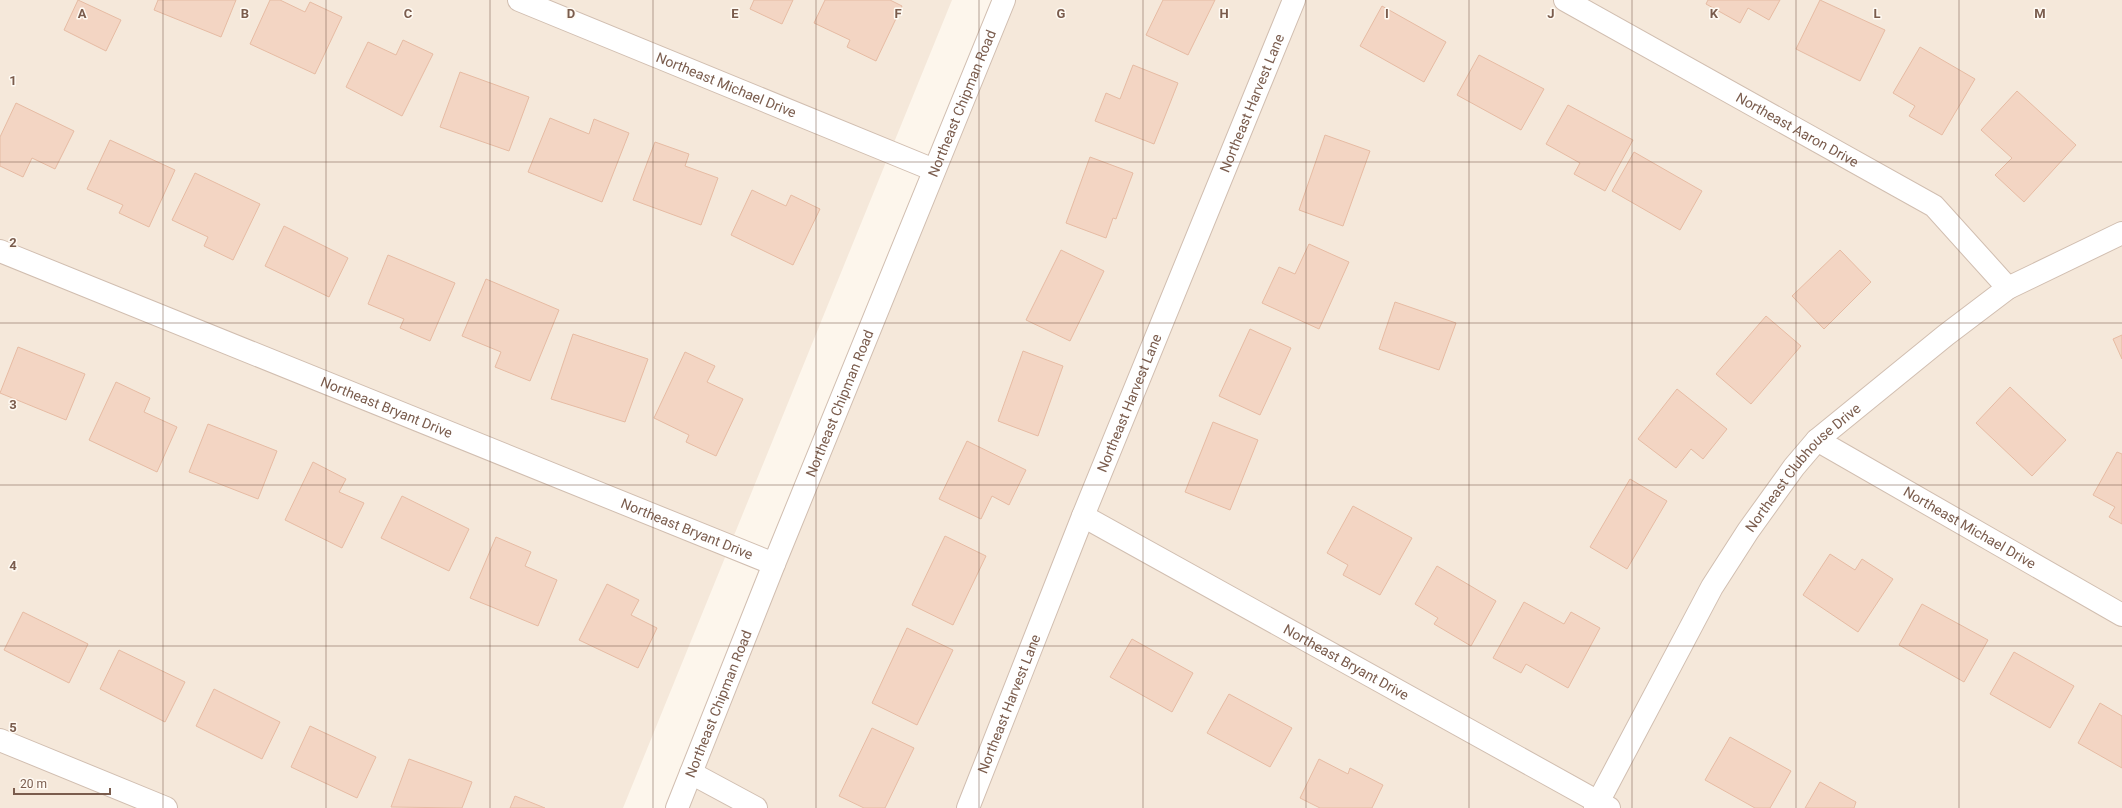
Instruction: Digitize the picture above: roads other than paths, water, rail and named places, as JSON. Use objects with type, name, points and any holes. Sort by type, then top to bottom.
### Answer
[{"type":"street","name":"Northeast Michael Drive","points":[[520,0],[934,170]]},
{"type":"street","name":"Northeast Chipman Road","points":[[677,808],[774,564],[1004,0]]},
{"type":"street","name":"Northeast Harvest Lane","points":[[968,808],[1083,516],[1294,0]]},
{"type":"street","name":"Northeast Aaron Drive","points":[[1565,0],[1934,206],[2008,288]]},
{"type":"street","name":"Northeast Clubhouse Drive","points":[[1601,806],[1712,587],[1748,531],[1794,467],[1817,440],[1946,335],[2008,288],[2122,233]]},
{"type":"street","name":"Northeast Bryant Drive","points":[[0,251],[774,564]]},
{"type":"street","name":"Northeast Michael Drive","points":[[1817,440],[2122,614]]},
{"type":"street","name":"Northeast Bryant Drive","points":[[1083,516],[1601,806]]},
{"type":"street","points":[[0,740],[166,808]]},
{"type":"street","points":[[691,773],[756,808]]}]
